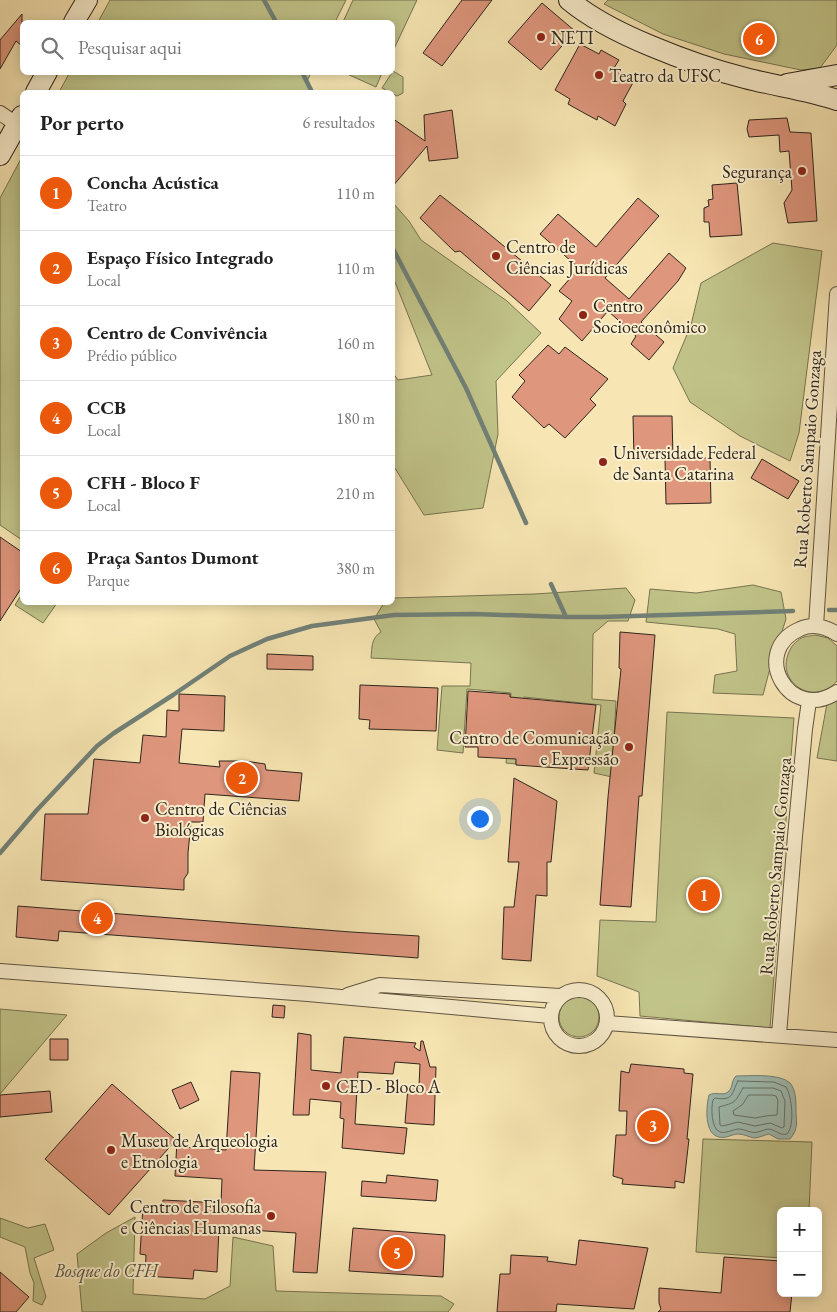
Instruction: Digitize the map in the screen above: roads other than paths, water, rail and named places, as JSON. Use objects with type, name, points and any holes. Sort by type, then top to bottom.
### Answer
[{"type":"main road","points":[[75,20],[87,0]]},
{"type":"main road","points":[[578,3],[619,33],[690,62],[745,78],[781,85],[837,100]]},
{"type":"main road","points":[[37,90],[45,75]]},
{"type":"main road","points":[[781,85],[837,76]]},
{"type":"main road","points":[[0,155],[20,120]]},
{"type":"street","points":[[0,113],[20,120]]},
{"type":"street","name":"Rua Roberto Sampaio Gonzaga","points":[[816,626],[837,294]]},
{"type":"street","points":[[837,634],[829,628],[804,627],[793,632],[784,640],[776,661],[782,684],[800,698],[809,701],[828,698],[837,692]]},
{"type":"street","name":"Rua Roberto Sampaio Gonzaga","points":[[779,1035],[795,836],[809,701]]},
{"type":"street","points":[[0,971],[342,997],[550,1016]]},
{"type":"street","points":[[342,997],[380,985],[560,996]]},
{"type":"street","points":[[580,989],[590,991],[598,996],[604,1004],[607,1013],[607,1023],[599,1038],[583,1046],[566,1044],[560,1039],[554,1032],[550,1016],[553,1005],[560,996],[580,989]]},
{"type":"street","points":[[607,1023],[837,1040]]},
{"type":"water","points":[[736,1076],[772,1076],[790,1083],[795,1096],[796,1128],[790,1139],[778,1139],[769,1134],[756,1138],[742,1134],[727,1137],[714,1135],[708,1126],[707,1119],[709,1095],[727,1093]]},
{"type":"waterway","points":[[264,0],[275,20]]},
{"type":"waterway","points":[[304,75],[311,90]]},
{"type":"waterway","points":[[395,253],[466,388],[526,523]]},
{"type":"waterway","points":[[551,584],[566,617]]},
{"type":"waterway","points":[[829,610],[837,610]]},
{"type":"waterway","points":[[0,853],[36,811],[97,746],[230,656],[267,639],[312,626],[394,615],[474,614],[601,617],[793,611]]},
{"type":"place","name":"NETI","points":[[541,37]]},
{"type":"place","name":"Praça Santos Dumont","points":[[759,39]]},
{"type":"place","name":"Teatro da UFSC","points":[[599,75]]},
{"type":"place","name":"Segurança","points":[[802,171]]},
{"type":"place","name":"Centro de Ciências Jurídicas","points":[[496,256]]},
{"type":"place","name":"Centro Socioeconômico","points":[[583,315]]},
{"type":"place","name":"Universidade Federal de Santa Catarina","points":[[603,462]]},
{"type":"place","name":"Centro de Comunicação e Expressão","points":[[629,747]]},
{"type":"place","name":"Espaço Físico Integrado","points":[[242,778]]},
{"type":"place","name":"Centro de Ciências Biológicas","points":[[145,818]]},
{"type":"place","name":"Concha Acústica","points":[[704,895]]},
{"type":"place","name":"CCB","points":[[97,918]]},
{"type":"place","name":"CED - Bloco A","points":[[326,1086]]},
{"type":"place","name":"Centro de Convivência","points":[[653,1126]]},
{"type":"place","name":"Museu de Arqueologia e Etnologia","points":[[111,1150]]},
{"type":"place","name":"Centro de Filosofia e Ciências Humanas","points":[[271,1216]]},
{"type":"place","name":"CFH - Bloco F","points":[[397,1253]]},
{"type":"park label","name":"Bosque do CFH","points":[[106,1270]]}]
